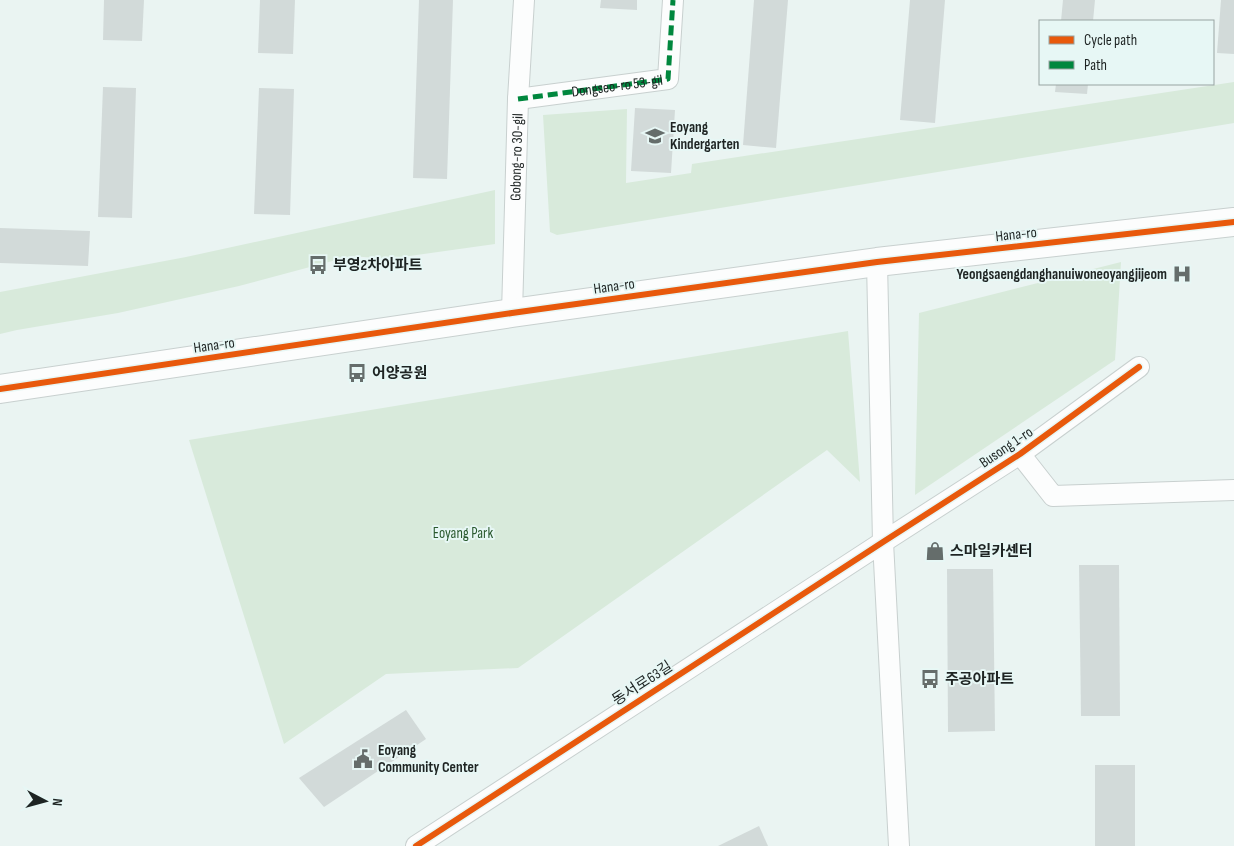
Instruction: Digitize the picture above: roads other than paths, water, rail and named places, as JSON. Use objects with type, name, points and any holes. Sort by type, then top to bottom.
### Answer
[{"type":"street","name":"Gobong-ro 30-gil","points":[[512,313],[518,99],[524,0]]},
{"type":"street","name":"Dongseo-ro 53-gil","points":[[518,99],[668,79],[673,0]]},
{"type":"street","name":"Hana-ro","points":[[0,389],[512,313],[876,262],[1234,222]]},
{"type":"street","points":[[876,262],[883,542],[899,846]]},
{"type":"street","name":"Busong 1-ro","points":[[883,542],[1020,454],[1139,367]]},
{"type":"street","points":[[1020,454],[1052,496],[1234,490]]},
{"type":"street","name":"동서로63길","points":[[423,843],[883,542]]},
{"type":"place","name":"Eoyang Kindergarten","points":[[655,136]]},
{"type":"place","name":"부영2차아파트","points":[[318,265]]},
{"type":"place","name":"Yeongsaengdanghanuiwoneoyangjijeom","points":[[1182,274]]},
{"type":"place","name":"어양공원","points":[[357,373]]},
{"type":"place","name":"스마일카센터","points":[[935,551]]},
{"type":"place","name":"주공아파트","points":[[930,679]]},
{"type":"place","name":"Eoyang Community Center","points":[[363,759]]},
{"type":"park label","name":"Eoyang Park","points":[[463,533]]}]
